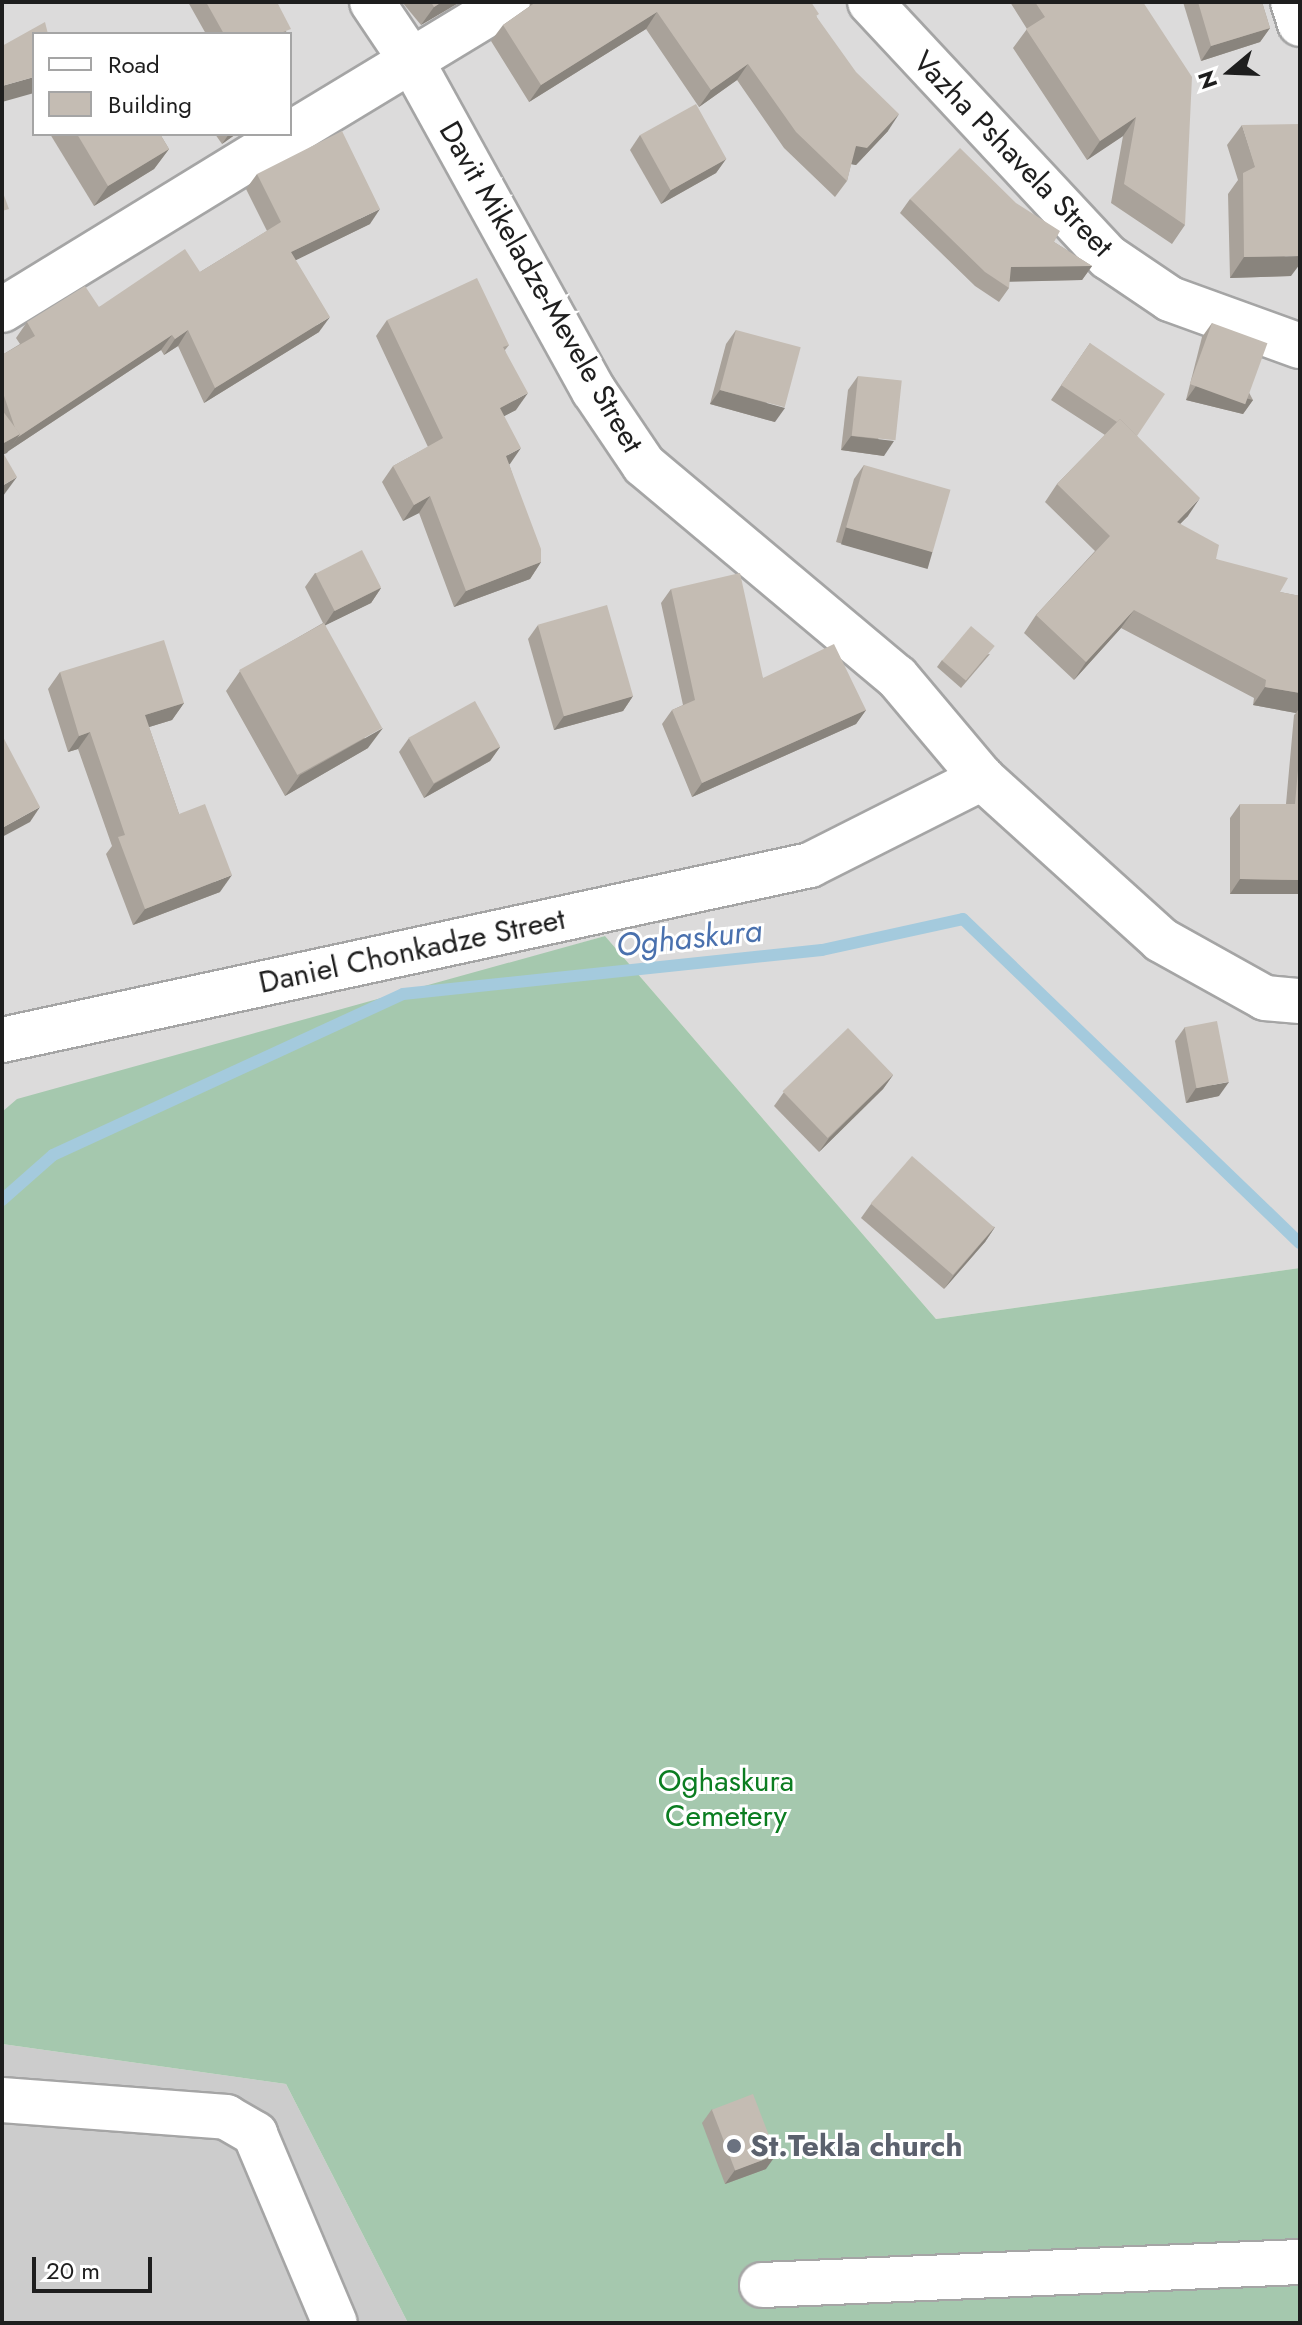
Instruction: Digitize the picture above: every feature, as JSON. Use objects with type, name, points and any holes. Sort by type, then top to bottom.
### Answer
[{"type":"street","name":"Davit Mikeladze-Mevele Street","points":[[372,2],[411,60],[594,391],[644,465],[897,677],[982,778]]},
{"type":"street","points":[[292,133],[508,2]]},
{"type":"street","name":"Vazha Pshavela Street","points":[[870,2],[1108,257],[1170,299],[1300,346]]},
{"type":"street","points":[[1293,2],[1300,24]]},
{"type":"street","points":[[2,310],[287,136]]},
{"type":"street","points":[[982,778],[1161,940],[1265,998],[1300,1001]]},
{"type":"street","name":"Daniel Chonkadze Street","points":[[2,1040],[810,865],[982,778]]},
{"type":"street","points":[[2,2100],[226,2117],[255,2134],[335,2323]]},
{"type":"street","points":[[762,2285],[1300,2262]]},
{"type":"shaded area","points":[[2,2],[1300,2],[1300,1268],[936,1319],[605,936],[2,1111]]},
{"type":"shaded area","points":[[2,2044],[286,2084],[408,2323],[2,2323]]},
{"type":"green space","name":"Oghaskura Cemetery","points":[[605,936],[936,1319],[1300,1268],[1300,2323],[408,2323],[286,2084],[2,2044],[2,1112],[17,1099]]},
{"type":"building","points":[[206,2],[277,2],[291,29],[283,32],[223,32]]},
{"type":"building","points":[[536,2],[811,2],[819,14],[816,16],[856,72],[899,114],[867,148],[856,146],[847,181],[796,132],[748,64],[711,90],[657,12],[541,85],[503,25]]},
{"type":"building","points":[[1035,2],[1143,2],[1192,77],[1185,225],[1124,184],[1136,117],[1100,141],[1026,29],[1045,17]]},
{"type":"building","points":[[1198,2],[1262,2],[1270,28],[1211,46]]},
{"type":"building","points":[[45,22],[48,32],[32,32],[32,78],[2,86],[2,46]]},
{"type":"building","points":[[696,104],[727,159],[671,190],[640,135]]},
{"type":"building","points":[[1300,124],[1300,256],[1244,257],[1243,173],[1255,167],[1242,125]]},
{"type":"building","points":[[342,131],[380,209],[291,252],[330,317],[215,388],[188,330],[175,339],[172,335],[18,437],[20,434],[2,390],[2,355],[35,336],[27,322],[85,286],[99,307],[185,249],[200,272],[281,222],[257,174]]},
{"type":"building","points":[[78,136],[161,136],[169,149],[108,186]]},
{"type":"building","points":[[960,148],[1016,203],[1060,231],[1054,242],[1092,266],[1011,267],[1009,288],[985,272],[910,199]]},
{"type":"building","points":[[2,190],[9,209],[2,211]]},
{"type":"building","points":[[477,278],[509,345],[503,347],[528,393],[500,408],[521,448],[506,456],[541,549],[541,562],[466,591],[430,496],[414,505],[393,466],[443,438],[387,320]]},
{"type":"building","points":[[1212,323],[1267,343],[1245,404],[1190,384]]},
{"type":"building","points":[[736,330],[801,347],[785,407],[720,390]]},
{"type":"building","points":[[1090,343],[1165,394],[1137,436],[1120,419],[1117,422],[1061,385]]},
{"type":"building","points":[[858,376],[902,381],[895,440],[852,436]]},
{"type":"building","points":[[2,410],[20,434],[2,444]]},
{"type":"building","points":[[1120,419],[1200,498],[1177,522],[1219,545],[1216,559],[1288,578],[1280,592],[1300,596],[1300,693],[1265,687],[1266,680],[1134,610],[1086,662],[1036,615],[1110,536],[1057,484]]},
{"type":"building","points":[[2,451],[17,477],[2,486]]},
{"type":"building","points":[[864,465],[951,490],[933,552],[846,527]]},
{"type":"building","points":[[362,550],[381,587],[335,611],[316,574]]},
{"type":"building","points":[[740,573],[763,678],[834,644],[866,710],[702,783],[672,710],[695,700],[671,589]]},
{"type":"building","points":[[607,605],[633,696],[564,716],[538,625]]},
{"type":"building","points":[[324,623],[382,728],[297,775],[239,670]]},
{"type":"building","points":[[971,626],[995,646],[966,680],[942,660]]},
{"type":"building","points":[[164,640],[184,703],[145,715],[179,814],[205,804],[232,875],[145,909],[118,837],[125,835],[90,732],[79,736],[60,672]]},
{"type":"building","points":[[475,701],[500,746],[434,783],[409,738]]},
{"type":"building","points":[[2,735],[40,807],[2,828]]},
{"type":"building","points":[[1300,747],[1300,880],[1240,879],[1240,804],[1295,804]]},
{"type":"building","points":[[1217,1021],[1229,1082],[1196,1088],[1185,1027]]},
{"type":"building","points":[[848,1028],[893,1075],[828,1138],[783,1091]]},
{"type":"building","points":[[912,1156],[994,1228],[953,1275],[871,1204]]},
{"type":"building","points":[[753,2094],[776,2155],[735,2170],[712,2110]]},
{"type":"waterway","name":"Oghaskura","points":[[2,1200],[53,1155],[403,994],[822,950],[963,919],[1300,1243]]},
{"type":"place","name":"St.Tekla church","points":[[734,2146]]}]
